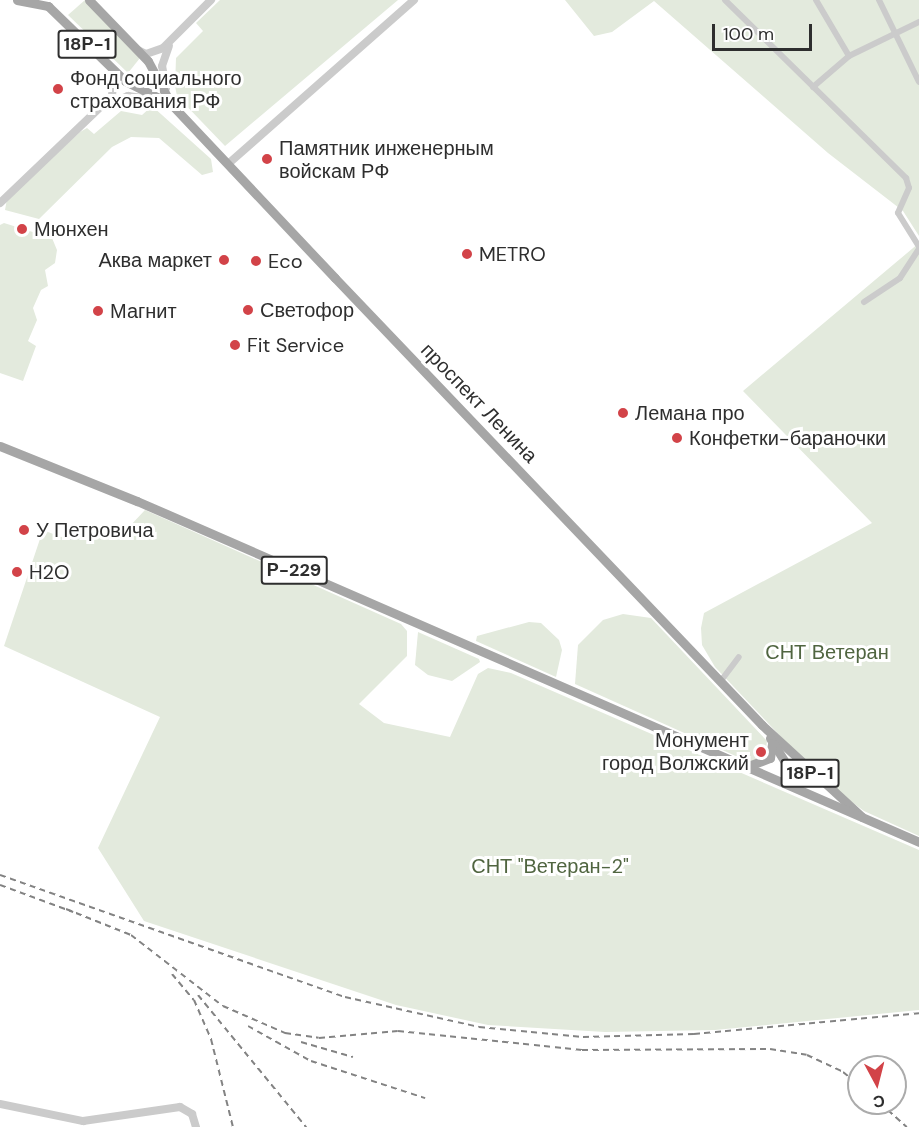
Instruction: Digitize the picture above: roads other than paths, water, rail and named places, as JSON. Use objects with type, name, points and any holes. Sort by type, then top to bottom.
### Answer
[{"type":"main road","name":"18Р-1","points":[[17,0],[51,3]]},
{"type":"main road","name":"проспект Ленина","points":[[89,0],[148,61],[171,104],[720,682],[795,757],[862,817]]},
{"type":"main road","name":"проспект Ленина","points":[[51,3],[114,71],[171,104]]},
{"type":"main road","name":"Р-229","points":[[0,446],[137,501],[744,766],[792,781],[862,817],[919,842]]},
{"type":"main road","name":"проспект Ленина","points":[[762,725],[792,781]]},
{"type":"main road","points":[[744,766],[766,762],[772,754],[772,740]]},
{"type":"main road","points":[[792,781],[802,777],[795,757]]},
{"type":"street","points":[[137,49],[146,54],[162,48],[211,0]]},
{"type":"street","points":[[228,164],[414,0]]},
{"type":"street","points":[[724,0],[906,178],[909,188],[898,213],[919,248],[900,278],[864,302]]},
{"type":"street","points":[[816,0],[849,56]]},
{"type":"street","points":[[879,0],[919,82]]},
{"type":"street","points":[[813,87],[849,56],[919,22]]},
{"type":"street","points":[[88,118],[124,97],[171,104],[163,60],[184,27]]},
{"type":"street","points":[[0,203],[112,96],[114,71]]},
{"type":"street","points":[[720,682],[739,657]]},
{"type":"street","points":[[0,1104],[83,1121],[180,1107],[192,1114],[196,1127]]},
{"type":"railway","points":[[0,875],[345,997],[479,1027],[583,1037],[694,1034],[919,1013]]},
{"type":"railway","points":[[0,885],[73,912]]},
{"type":"railway","points":[[66,909],[131,935],[223,1006],[285,1033],[319,1038],[398,1031],[582,1050],[770,1049],[807,1055],[847,1075]]},
{"type":"railway","points":[[172,974],[194,1000],[211,1039],[233,1127]]},
{"type":"railway","points":[[198,995],[306,1127]]},
{"type":"railway","points":[[248,1026],[311,1061],[425,1098]]},
{"type":"railway","points":[[301,1042],[353,1057]]},
{"type":"railway","points":[[894,1115],[907,1127]]},
{"type":"place","name":"Фонд социального страхования РФ","points":[[58,89]]},
{"type":"place","name":"Памятник инженерным войскам РФ","points":[[267,159]]},
{"type":"place","name":"Мюнхен","points":[[22,229]]},
{"type":"place","name":"METRO","points":[[467,254]]},
{"type":"place","name":"Аква маркет","points":[[224,260]]},
{"type":"place","name":"Eco","points":[[256,261]]},
{"type":"place","name":"Светофор","points":[[248,310]]},
{"type":"place","name":"Магнит","points":[[98,311]]},
{"type":"place","name":"Fit Service","points":[[235,345]]},
{"type":"place","name":"Лемана про","points":[[623,413]]},
{"type":"place","name":"Конфетки-бараночки","points":[[677,438]]},
{"type":"place","name":"У Петровича","points":[[24,530]]},
{"type":"place","name":"H2O","points":[[17,572]]},
{"type":"place","name":"Монумент город Волжский","points":[[761,752]]},
{"type":"park label","name":"СНТ Ветеран","points":[[827,652]]},
{"type":"park label","name":"СНТ \"Ветеран-2\"","points":[[550,866]]}]
